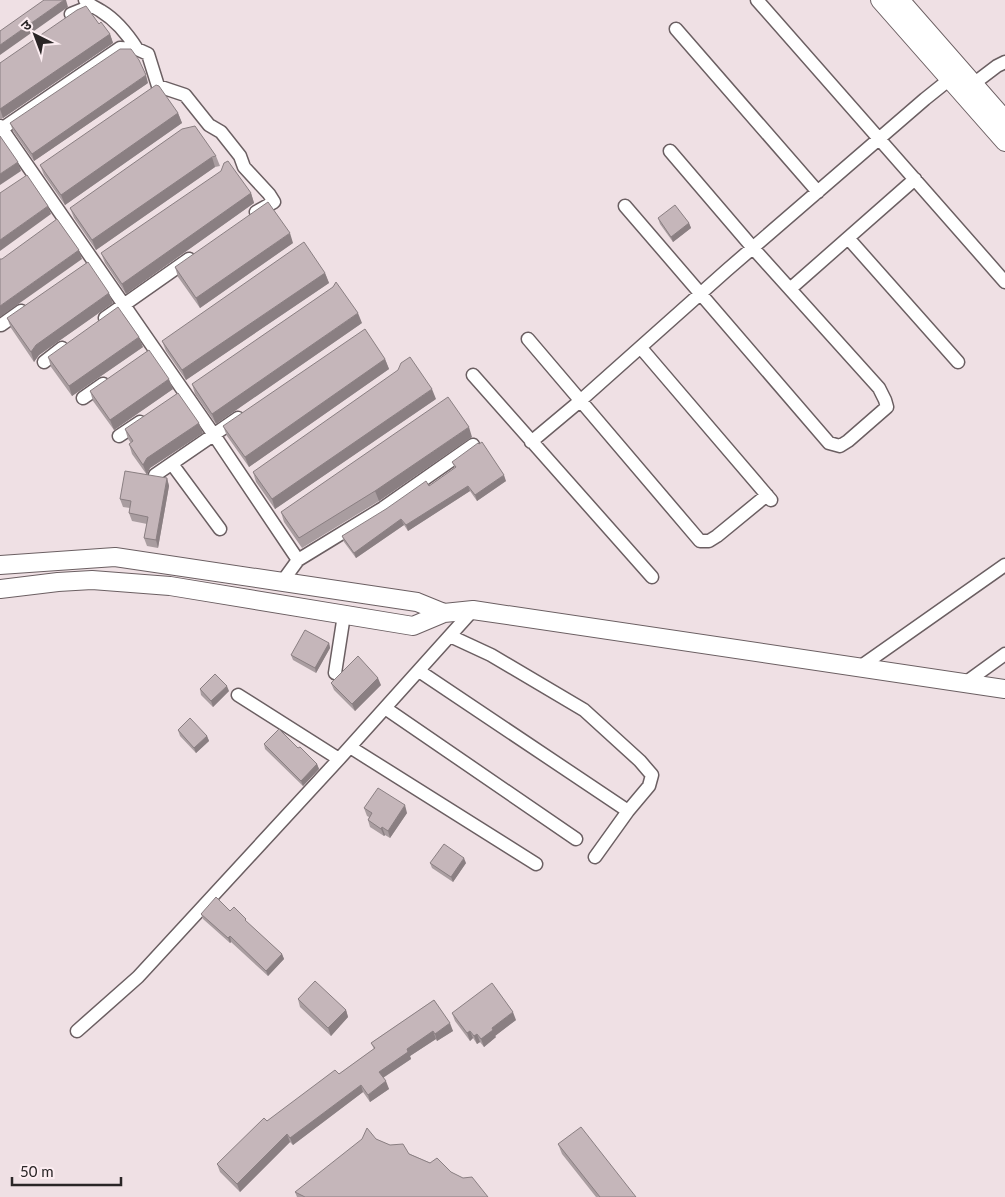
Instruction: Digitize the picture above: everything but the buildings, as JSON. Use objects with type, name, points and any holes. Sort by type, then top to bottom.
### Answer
[{"type":"street","points":[[757,0],[1005,282]]},
{"type":"street","points":[[880,0],[968,88],[1005,120]]},
{"type":"street","points":[[900,0],[955,75]]},
{"type":"street","points":[[61,22],[88,3],[102,11],[128,35],[137,49]]},
{"type":"street","points":[[676,29],[818,192]]},
{"type":"street","points":[[244,220],[274,202],[244,167],[240,156],[220,132],[209,125],[185,95],[154,88],[148,54],[137,49],[120,48],[1,128],[214,435],[248,477],[277,518],[298,560]]},
{"type":"street","points":[[968,88],[1005,62]]},
{"type":"street","points":[[531,442],[955,75]]},
{"type":"street","points":[[968,88],[1005,142]]},
{"type":"street","points":[[191,129],[209,125]]},
{"type":"street","points":[[625,206],[829,443],[840,446],[848,441],[886,407],[879,388],[753,248],[670,151]]},
{"type":"street","points":[[790,289],[915,179]]},
{"type":"street","points":[[848,238],[958,362]]},
{"type":"street","points":[[92,327],[196,254]]},
{"type":"street","points":[[1,325],[32,304]]},
{"type":"street","points":[[528,338],[700,541],[710,541],[769,498],[641,348]]},
{"type":"street","points":[[44,362],[76,339]]},
{"type":"street","points":[[473,375],[652,577]]},
{"type":"street","points":[[83,398],[115,376]]},
{"type":"street","points":[[155,475],[245,413]]},
{"type":"street","points":[[119,436],[152,414]]},
{"type":"street","points":[[282,582],[298,560],[383,508],[474,445]]},
{"type":"street","points":[[172,464],[220,529]]},
{"type":"street","points":[[0,565],[115,558],[417,602],[444,613]]},
{"type":"street","points":[[860,668],[1005,565]]},
{"type":"street","points":[[0,589],[92,580],[170,586],[413,626],[444,613],[473,610],[1005,689]]},
{"type":"street","points":[[77,1031],[138,978],[339,760],[473,610]]},
{"type":"street","points":[[335,673],[344,615]]},
{"type":"street","points":[[450,636],[490,655],[584,710],[640,761],[652,775],[649,786],[628,811],[595,857]]},
{"type":"street","points":[[965,683],[1005,654]]},
{"type":"street","points":[[419,671],[628,811]]},
{"type":"street","points":[[238,694],[339,760]]},
{"type":"street","points":[[385,708],[576,839]]},
{"type":"street","points":[[350,747],[536,864]]}]
